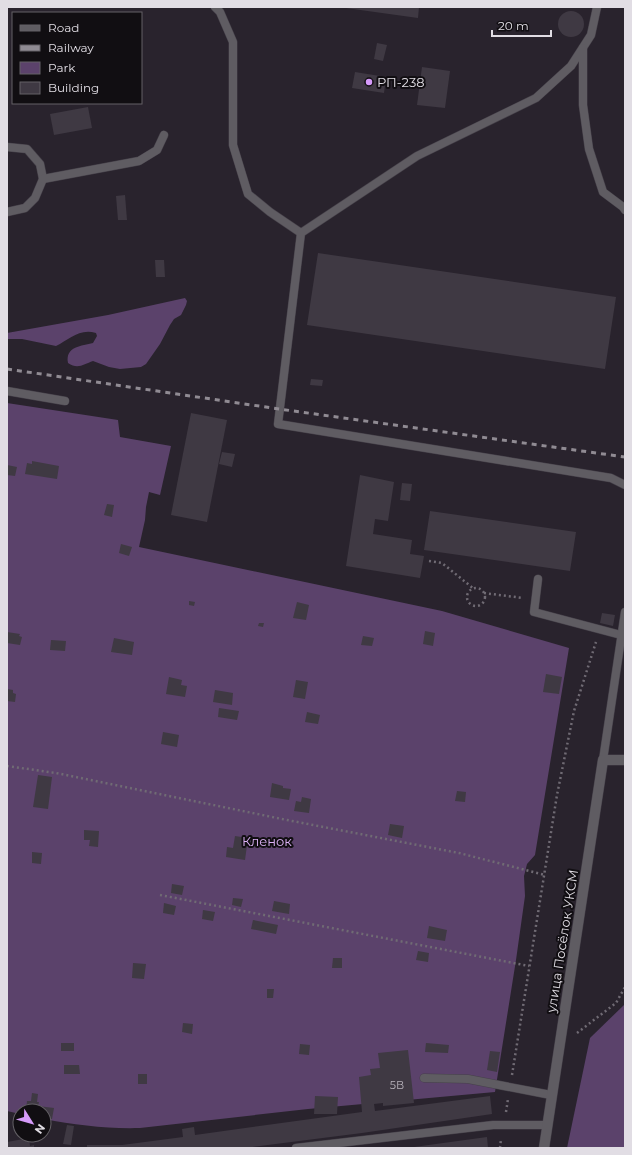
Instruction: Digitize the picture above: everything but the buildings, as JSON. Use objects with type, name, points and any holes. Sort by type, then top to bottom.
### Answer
[{"type":"street","points":[[603,760],[625,760]]},
{"type":"street","name":"улица Посёлок УКСМ","points":[[544,1148],[603,760]]},
{"type":"lane","points":[[215,7],[220,12],[233,42],[233,145],[248,194],[270,212],[301,233]]},
{"type":"lane","points":[[597,7],[591,35],[571,66],[536,98],[417,156],[301,233],[278,424],[611,478],[625,485]]},
{"type":"lane","points":[[583,47],[583,105],[589,149],[603,192],[625,210]]},
{"type":"lane","points":[[43,179],[138,161],[157,150],[164,135]]},
{"type":"lane","points":[[7,147],[27,149],[40,164],[43,179],[35,198],[25,208],[7,212]]},
{"type":"lane","points":[[7,391],[65,401]]},
{"type":"lane","points":[[538,579],[534,612],[621,635]]},
{"type":"lane","points":[[603,760],[625,612]]},
{"type":"lane","points":[[424,1078],[468,1079],[551,1095]]},
{"type":"lane","points":[[296,1148],[504,1124],[547,1125]]},
{"type":"path","points":[[429,560],[442,563],[474,589],[479,589],[484,593],[535,600]]},
{"type":"path","points":[[474,589],[469,592],[467,597],[469,603],[472,605],[477,606],[482,603],[485,598],[484,593]]},
{"type":"path","points":[[500,1148],[557,795],[574,711],[600,630]]},
{"type":"path","points":[[7,766],[56,773],[459,853],[544,875]]},
{"type":"path","points":[[160,896],[529,966]]},
{"type":"path","points":[[559,1047],[616,1003],[625,987]]},
{"type":"green space","points":[[185,298],[187,301],[181,315],[174,319],[160,344],[146,364],[141,367],[120,369],[109,367],[93,361],[78,366],[68,363],[69,353],[79,346],[93,343],[97,336],[96,333],[79,333],[56,346],[22,339],[7,339],[7,333],[108,315]]},
{"type":"green space","name":"Кленок","points":[[7,403],[118,420],[120,437],[171,446],[160,495],[149,492],[139,547],[442,611],[569,648],[535,855],[527,864],[524,876],[525,896],[495,1092],[308,1109],[140,1128],[80,1125],[52,1120],[52,1103],[12,1103],[12,1112],[7,1111]]},
{"type":"green space","points":[[625,1004],[625,1148],[567,1148],[590,1038]]},
{"type":"railway","points":[[7,369],[279,409],[625,457]]},
{"type":"place","name":"РП-238","points":[[369,82]]}]
